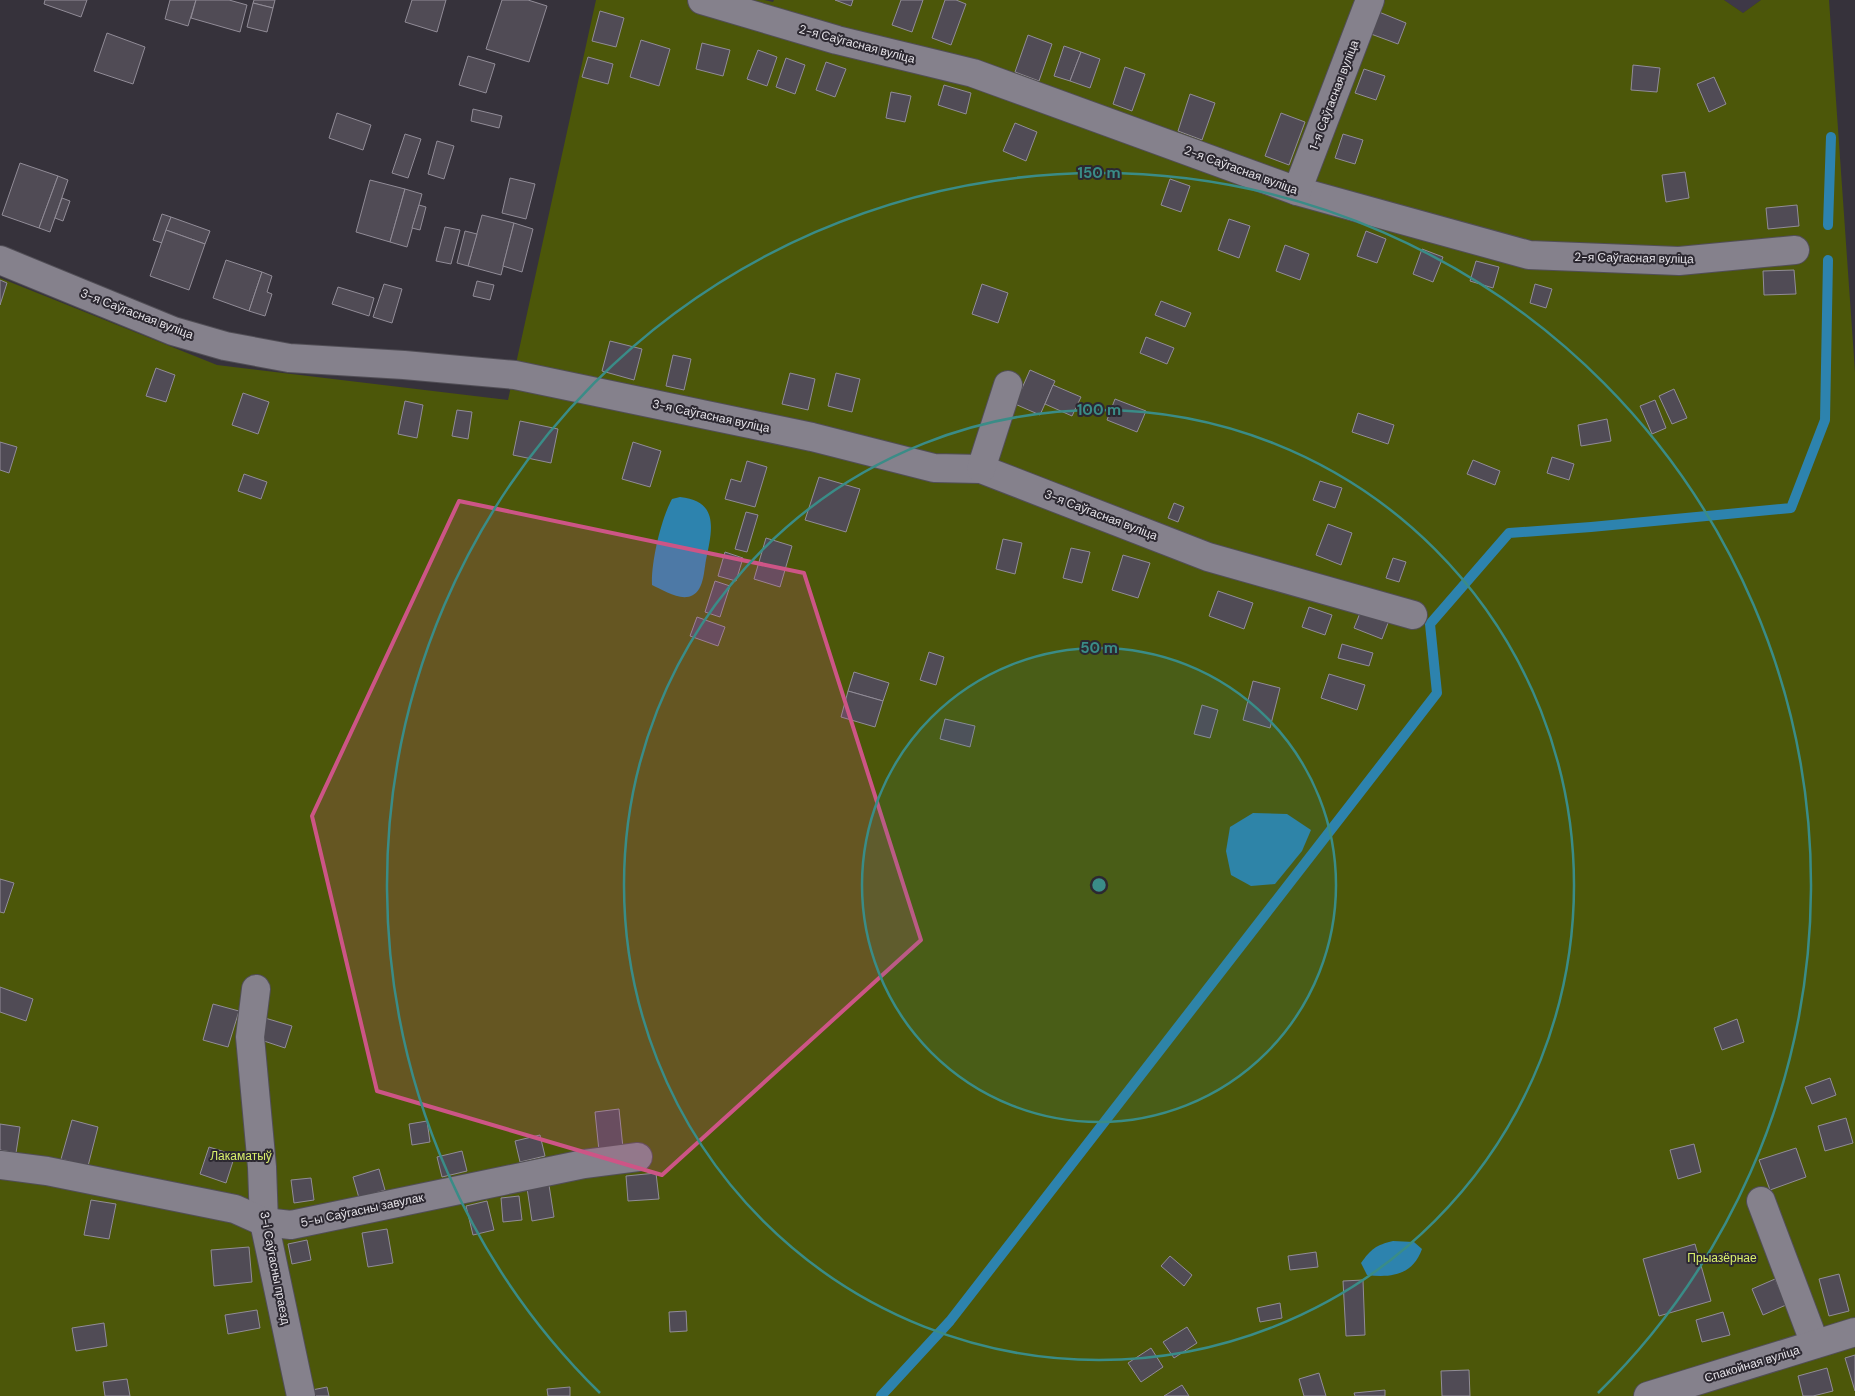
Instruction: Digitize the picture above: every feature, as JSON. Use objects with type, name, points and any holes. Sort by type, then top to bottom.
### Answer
[{"type":"street","name":"2-я Саўгасная вуліца","points":[[702,0],[837,40],[973,73],[1297,191],[1529,255],[1679,261],[1794,250]]},
{"type":"street","name":"1-я Саўгасная вуліца","points":[[1297,191],[1370,0]]},
{"type":"street","name":"3-я Саўгасная вуліца","points":[[0,260],[173,331],[225,346],[289,358],[404,365],[515,375],[812,437],[934,468],[982,469],[1208,557],[1413,615]]},
{"type":"street","points":[[982,469],[1008,385]]},
{"type":"street","name":"3-і Саўгасны праезд","points":[[256,989],[250,1037],[262,1167],[264,1222],[301,1396]]},
{"type":"street","name":"5-ы Саўгасны завулак","points":[[0,1165],[47,1171],[235,1209],[264,1222],[291,1225],[584,1164],[638,1157]]},
{"type":"street","points":[[1761,1201],[1815,1344]]},
{"type":"street","name":"Спакойная вуліца","points":[[1648,1396],[1855,1332]]},
{"type":"highlighted area","points":[[459,501],[804,573],[921,940],[662,1175],[377,1091],[312,816]]},
{"type":"shaded area","points":[[1724,0],[1761,0],[1743,13]]},
{"type":"green space","points":[[596,0],[764,0],[773,2],[774,0],[1724,0],[1743,13],[1761,0],[1829,0],[1855,372],[1855,1396],[0,1396],[0,278],[217,365],[508,400]]},
{"type":"water","points":[[680,497],[702,504],[710,519],[711,528],[701,584],[697,592],[688,597],[672,594],[652,585],[655,553],[664,518],[672,499]]},
{"type":"water","points":[[1253,813],[1287,814],[1311,830],[1302,851],[1275,884],[1251,886],[1231,875],[1226,851],[1230,827]]},
{"type":"water","points":[[1393,1241],[1414,1242],[1422,1249],[1418,1258],[1400,1273],[1384,1276],[1367,1275],[1361,1263],[1378,1246]]},
{"type":"building","points":[[45,0],[87,0],[81,17],[44,4]]},
{"type":"building","points":[[170,0],[196,0],[188,26],[165,19]]},
{"type":"building","points":[[196,0],[229,0],[247,5],[240,32],[191,18]]},
{"type":"building","points":[[254,0],[275,0],[273,8],[253,3]]},
{"type":"building","points":[[412,0],[446,0],[437,32],[405,22]]},
{"type":"building","points":[[502,0],[528,0],[547,6],[529,62],[486,49]]},
{"type":"building","points":[[835,0],[853,0],[851,6]]},
{"type":"building","points":[[901,0],[923,0],[912,32],[892,25]]},
{"type":"building","points":[[945,0],[956,0],[966,4],[951,45],[932,38]]},
{"type":"building","points":[[253,3],[273,8],[267,32],[247,27]]},
{"type":"building","points":[[600,11],[624,18],[616,47],[592,41]]},
{"type":"building","points":[[1379,12],[1406,23],[1398,44],[1371,34]]},
{"type":"building","points":[[107,33],[145,47],[133,84],[94,71]]},
{"type":"building","points":[[1028,35],[1052,44],[1039,81],[1015,72]]},
{"type":"building","points":[[641,40],[670,49],[659,86],[630,77]]},
{"type":"building","points":[[702,43],[730,50],[723,76],[696,69]]},
{"type":"building","points":[[1064,46],[1081,52],[1070,81],[1054,76]]},
{"type":"building","points":[[758,50],[777,57],[767,86],[747,79]]},
{"type":"building","points":[[1081,52],[1100,59],[1090,88],[1070,81]]},
{"type":"building","points":[[468,56],[495,64],[486,93],[459,85]]},
{"type":"building","points":[[588,57],[613,64],[608,84],[582,77]]},
{"type":"building","points":[[786,58],[805,65],[795,94],[776,87]]},
{"type":"building","points":[[826,62],[846,69],[835,97],[816,90]]},
{"type":"building","points":[[1633,65],[1660,68],[1657,92],[1631,90]]},
{"type":"building","points":[[1125,67],[1145,74],[1132,111],[1113,104]]},
{"type":"building","points":[[1364,69],[1385,76],[1376,100],[1355,93]]},
{"type":"building","points":[[1714,77],[1726,104],[1709,112],[1697,84]]},
{"type":"building","points":[[944,85],[971,93],[966,114],[938,105]]},
{"type":"building","points":[[891,92],[911,96],[905,122],[886,118]]},
{"type":"building","points":[[1190,94],[1215,103],[1202,140],[1178,131]]},
{"type":"building","points":[[473,109],[502,116],[499,128],[471,121]]},
{"type":"building","points":[[337,113],[371,125],[363,150],[329,138]]},
{"type":"building","points":[[1281,113],[1305,122],[1289,165],[1265,156]]},
{"type":"building","points":[[1015,123],[1037,132],[1026,161],[1003,151]]},
{"type":"building","points":[[405,134],[421,139],[408,178],[392,173]]},
{"type":"building","points":[[1343,134],[1363,140],[1355,164],[1335,158]]},
{"type":"building","points":[[437,141],[454,146],[444,179],[428,174]]},
{"type":"building","points":[[20,163],[58,176],[39,228],[2,215]]},
{"type":"building","points":[[1685,172],[1689,198],[1666,202],[1662,175]]},
{"type":"building","points":[[58,176],[68,180],[50,232],[39,228]]},
{"type":"building","points":[[510,178],[535,184],[526,219],[502,213]]},
{"type":"building","points":[[1170,179],[1190,186],[1181,212],[1161,205]]},
{"type":"building","points":[[370,180],[405,189],[390,242],[356,232]]},
{"type":"building","points":[[405,189],[422,194],[407,247],[390,242]]},
{"type":"building","points":[[62,198],[70,201],[63,221],[55,218]]},
{"type":"building","points":[[419,205],[426,207],[420,230],[412,228]]},
{"type":"building","points":[[1797,205],[1799,226],[1768,229],[1766,208]]},
{"type":"building","points":[[162,214],[171,217],[162,243],[153,240]]},
{"type":"building","points":[[482,215],[514,223],[501,275],[468,266]]},
{"type":"building","points":[[171,217],[210,231],[205,244],[166,230]]},
{"type":"building","points":[[1229,219],[1250,226],[1239,258],[1218,250]]},
{"type":"building","points":[[514,223],[533,229],[522,272],[503,266]]},
{"type":"building","points":[[445,227],[460,230],[451,264],[436,261]]},
{"type":"building","points":[[166,230],[205,244],[189,290],[150,276]]},
{"type":"building","points":[[465,231],[477,234],[468,266],[457,263]]},
{"type":"building","points":[[1366,231],[1386,239],[1377,263],[1357,256]]},
{"type":"building","points":[[1285,245],[1309,254],[1300,280],[1276,271]]},
{"type":"building","points":[[1422,249],[1443,257],[1433,282],[1413,274]]},
{"type":"building","points":[[226,260],[262,272],[249,311],[213,298]]},
{"type":"building","points":[[1476,261],[1499,267],[1493,288],[1470,281]]},
{"type":"building","points":[[1794,270],[1796,294],[1764,295],[1763,271]]},
{"type":"building","points":[[262,272],[272,276],[267,292],[272,294],[265,316],[249,311]]},
{"type":"building","points":[[0,280],[7,283],[0,305]]},
{"type":"building","points":[[477,281],[494,285],[490,300],[473,296]]},
{"type":"building","points":[[384,284],[402,289],[392,323],[373,317]]},
{"type":"building","points":[[982,284],[1008,293],[998,323],[972,314]]},
{"type":"building","points":[[1535,284],[1552,289],[1546,308],[1530,303]]},
{"type":"building","points":[[338,287],[374,298],[369,316],[332,304]]},
{"type":"building","points":[[1161,301],[1191,313],[1185,327],[1155,315]]},
{"type":"building","points":[[1146,337],[1174,348],[1167,364],[1140,353]]},
{"type":"building","points":[[610,341],[642,349],[634,380],[602,371]]},
{"type":"building","points":[[673,355],[691,359],[684,390],[666,386]]},
{"type":"building","points":[[156,368],[175,375],[166,402],[146,396]]},
{"type":"building","points":[[1030,370],[1055,381],[1040,415],[1015,404]]},
{"type":"building","points":[[790,373],[815,379],[808,410],[782,404]]},
{"type":"building","points":[[836,373],[860,379],[852,412],[828,406]]},
{"type":"building","points":[[1053,385],[1081,397],[1072,416],[1045,404]]},
{"type":"building","points":[[1674,389],[1687,418],[1672,424],[1659,396]]},
{"type":"building","points":[[243,393],[269,402],[258,434],[232,425]]},
{"type":"building","points":[[1115,399],[1146,411],[1137,432],[1107,420]]},
{"type":"building","points":[[1655,400],[1666,428],[1652,434],[1640,406]]},
{"type":"building","points":[[405,401],[423,405],[417,438],[398,434]]},
{"type":"building","points":[[457,410],[472,412],[468,439],[452,436]]},
{"type":"building","points":[[1358,413],[1394,425],[1388,444],[1352,432]]},
{"type":"building","points":[[1607,419],[1611,441],[1581,446],[1578,425]]},
{"type":"building","points":[[520,421],[558,429],[551,463],[513,455]]},
{"type":"building","points":[[0,442],[17,447],[9,473],[0,470]]},
{"type":"building","points":[[633,442],[661,451],[650,487],[622,479]]},
{"type":"building","points":[[1552,457],[1574,464],[1569,480],[1547,473]]},
{"type":"building","points":[[1473,460],[1500,471],[1495,485],[1467,474]]},
{"type":"building","points":[[747,461],[767,467],[755,507],[725,499],[731,479],[741,482]]},
{"type":"building","points":[[244,474],[267,482],[261,499],[238,491]]},
{"type":"building","points":[[819,477],[860,489],[846,532],[805,520]]},
{"type":"building","points":[[1320,481],[1342,488],[1335,508],[1313,500]]},
{"type":"building","points":[[1174,503],[1184,507],[1178,522],[1168,518]]},
{"type":"building","points":[[746,512],[758,515],[747,552],[735,549]]},
{"type":"building","points":[[1328,524],[1352,533],[1341,565],[1316,555]]},
{"type":"building","points":[[766,538],[792,546],[780,587],[754,579]]},
{"type":"building","points":[[1003,539],[1022,543],[1015,574],[996,569]]},
{"type":"building","points":[[1071,548],[1090,552],[1082,583],[1063,578]]},
{"type":"building","points":[[725,552],[743,558],[736,581],[718,576]]},
{"type":"building","points":[[1123,555],[1150,563],[1138,598],[1112,590]]},
{"type":"building","points":[[1393,558],[1406,562],[1399,582],[1386,578]]},
{"type":"building","points":[[715,581],[730,586],[720,617],[705,612]]},
{"type":"building","points":[[1218,591],[1253,603],[1244,629],[1209,616]]},
{"type":"building","points":[[1309,607],[1332,615],[1325,635],[1302,627]]},
{"type":"building","points":[[1360,613],[1388,623],[1382,639],[1354,628]]},
{"type":"building","points":[[697,617],[725,627],[718,646],[690,636]]},
{"type":"building","points":[[1342,644],[1373,653],[1369,666],[1338,658]]},
{"type":"building","points":[[929,652],[944,657],[936,685],[920,680]]},
{"type":"building","points":[[854,672],[889,683],[883,701],[848,691]]},
{"type":"building","points":[[1329,674],[1365,685],[1357,710],[1321,698]]},
{"type":"building","points":[[1253,681],[1280,688],[1270,728],[1243,720]]},
{"type":"building","points":[[848,691],[883,701],[875,727],[841,717]]},
{"type":"building","points":[[1202,705],[1218,710],[1210,738],[1194,734]]},
{"type":"building","points":[[945,719],[975,726],[970,747],[940,739]]},
{"type":"building","points":[[0,879],[14,883],[4,913],[0,912]]},
{"type":"building","points":[[0,987],[33,999],[26,1021],[0,1012]]},
{"type":"building","points":[[213,1004],[239,1011],[228,1047],[203,1040]]},
{"type":"building","points":[[265,1018],[292,1026],[285,1048],[258,1039]]},
{"type":"building","points":[[1737,1019],[1744,1042],[1722,1050],[1714,1028]]},
{"type":"building","points":[[1830,1078],[1836,1095],[1812,1104],[1805,1087]]},
{"type":"building","points":[[619,1109],[623,1148],[599,1151],[595,1112]]},
{"type":"building","points":[[1846,1118],[1853,1143],[1825,1151],[1818,1126]]},
{"type":"building","points":[[72,1120],[98,1127],[88,1166],[61,1159]]},
{"type":"building","points":[[427,1121],[430,1142],[412,1145],[409,1124]]},
{"type":"building","points":[[0,1124],[20,1127],[16,1153],[0,1150]]},
{"type":"building","points":[[540,1135],[545,1156],[520,1162],[515,1141]]},
{"type":"building","points":[[1694,1144],[1701,1172],[1678,1179],[1670,1150]]},
{"type":"building","points":[[209,1147],[235,1155],[226,1183],[200,1174]]},
{"type":"building","points":[[1796,1148],[1806,1177],[1770,1190],[1759,1160]]},
{"type":"building","points":[[462,1151],[467,1171],[442,1177],[437,1157]]},
{"type":"building","points":[[379,1169],[385,1190],[359,1198],[353,1177]]},
{"type":"building","points":[[656,1173],[659,1199],[628,1201],[626,1176]]},
{"type":"building","points":[[311,1178],[314,1200],[294,1203],[291,1180]]},
{"type":"building","points":[[549,1185],[554,1217],[532,1221],[527,1188]]},
{"type":"building","points":[[519,1196],[522,1220],[503,1222],[501,1198]]},
{"type":"building","points":[[91,1200],[116,1204],[109,1239],[84,1235]]},
{"type":"building","points":[[487,1201],[494,1230],[473,1235],[466,1206]]},
{"type":"building","points":[[387,1229],[393,1263],[368,1267],[362,1233]]},
{"type":"building","points":[[307,1240],[311,1260],[292,1264],[288,1244]]},
{"type":"building","points":[[1695,1244],[1711,1301],[1659,1316],[1643,1259]]},
{"type":"building","points":[[249,1247],[252,1282],[214,1286],[211,1250]]},
{"type":"building","points":[[1316,1252],[1318,1267],[1290,1270],[1288,1256]]},
{"type":"building","points":[[1170,1256],[1192,1275],[1184,1286],[1161,1266]]},
{"type":"building","points":[[1839,1274],[1849,1311],[1829,1316],[1819,1279]]},
{"type":"building","points":[[1775,1279],[1786,1305],[1763,1315],[1752,1289]]},
{"type":"building","points":[[1363,1280],[1365,1335],[1346,1336],[1343,1281]]},
{"type":"building","points":[[1280,1303],[1282,1318],[1260,1322],[1257,1308]]},
{"type":"building","points":[[257,1310],[260,1328],[228,1334],[225,1315]]},
{"type":"building","points":[[686,1311],[687,1331],[670,1332],[669,1312]]},
{"type":"building","points":[[1723,1312],[1730,1335],[1702,1342],[1696,1320]]},
{"type":"building","points":[[104,1323],[107,1346],[76,1351],[72,1328]]},
{"type":"building","points":[[1187,1327],[1197,1343],[1174,1358],[1163,1342]]},
{"type":"building","points":[[1151,1348],[1163,1367],[1141,1382],[1128,1363]]},
{"type":"building","points":[[1855,1355],[1855,1391],[1845,1358]]},
{"type":"building","points":[[1827,1368],[1833,1391],[1813,1396],[1803,1396],[1798,1376]]},
{"type":"building","points":[[1469,1370],[1470,1396],[1442,1396],[1441,1371]]},
{"type":"building","points":[[1319,1373],[1326,1396],[1304,1396],[1299,1379]]},
{"type":"building","points":[[127,1379],[130,1396],[105,1396],[103,1382]]},
{"type":"building","points":[[1182,1385],[1189,1396],[1164,1396]]},
{"type":"building","points":[[327,1387],[329,1396],[308,1396],[307,1391]]},
{"type":"building","points":[[570,1387],[570,1396],[548,1396],[547,1389]]},
{"type":"building","points":[[1385,1390],[1385,1396],[1355,1396],[1354,1393]]},
{"type":"waterway","points":[[1828,225],[1831,137]]},
{"type":"waterway","points":[[881,1396],[950,1321],[1437,693],[1430,624],[1509,533],[1791,508],[1825,420],[1828,260]]},
{"type":"park label","name":"Лакаматыў","points":[[241,1156]]},
{"type":"park label","name":"Прыазёрнае","points":[[1722,1258]]}]
